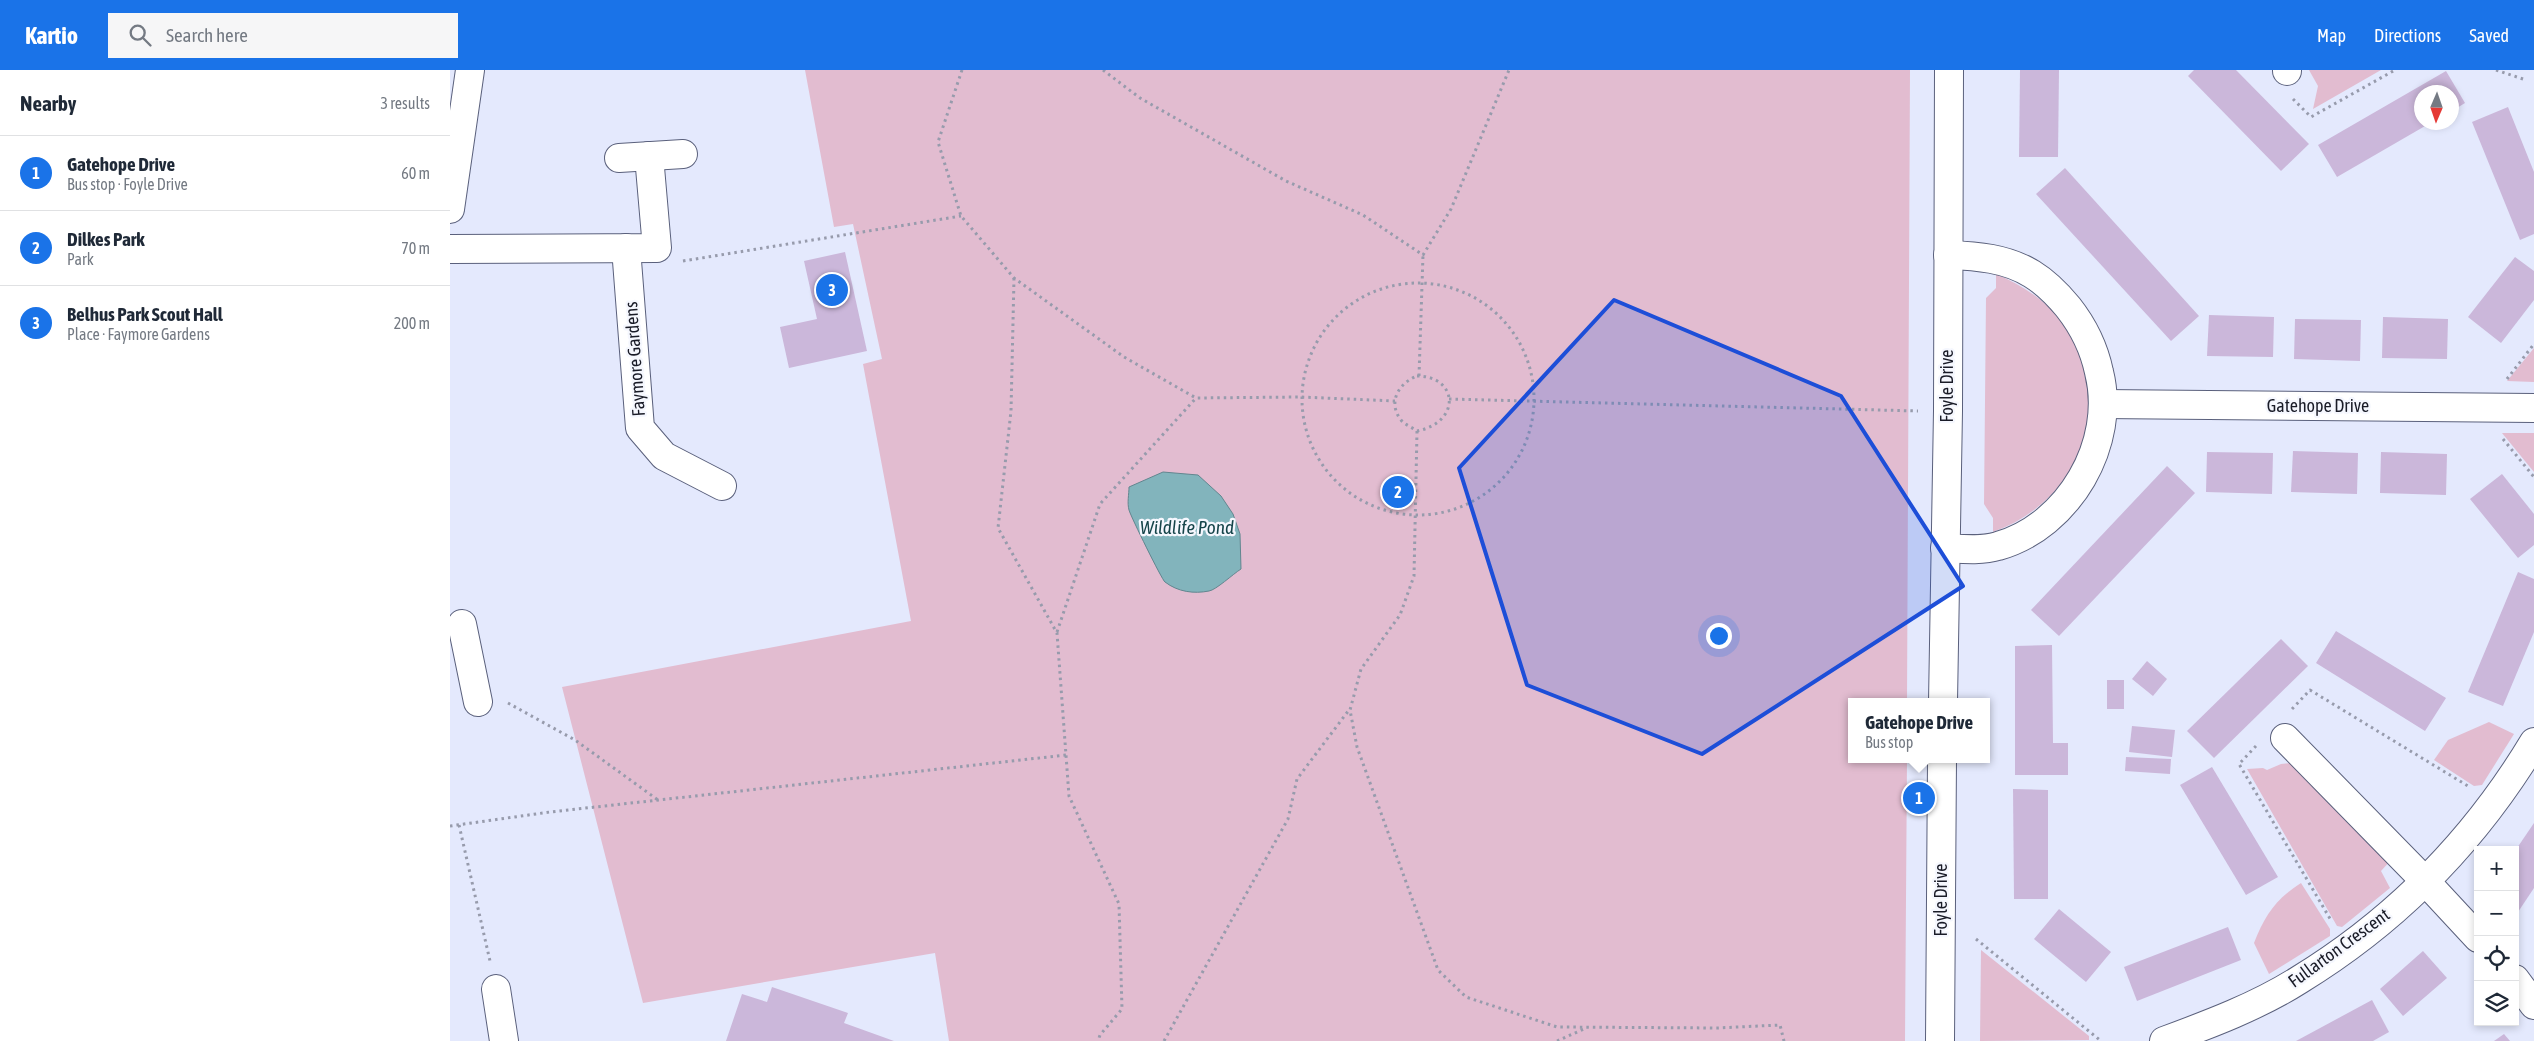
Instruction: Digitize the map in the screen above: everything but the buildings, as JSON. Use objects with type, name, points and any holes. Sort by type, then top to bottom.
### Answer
[{"type":"street","points":[[450,209],[470,70]]},
{"type":"street","name":"Foyle Drive","points":[[1943,698],[1948,411],[1949,70]]},
{"type":"street","points":[[619,158],[683,154]]},
{"type":"street","points":[[450,249],[657,248],[649,156]]},
{"type":"street","name":"Faymore Gardens","points":[[626,248],[640,428],[664,456],[722,486]]},
{"type":"street","points":[[1945,548],[1996,547],[2020,539],[2063,506],[2078,486],[2094,453],[2103,404],[2100,373],[2090,344],[2076,318],[2059,296],[2032,274],[2003,261],[1971,256],[1948,255]]},
{"type":"street","name":"Gatehope Drive","points":[[2103,404],[2534,408]]},
{"type":"street","points":[[462,624],[468,681]]},
{"type":"street","points":[[2284,738],[2426,882],[2476,936]]},
{"type":"street","name":"Fullarton Crescent","points":[[2164,1041],[2219,1021],[2298,981],[2363,936],[2426,882],[2461,846],[2516,772],[2534,742]]},
{"type":"street","name":"Foyle Drive","points":[[1940,1041],[1942,763]]},
{"type":"street","points":[[2516,981],[2534,1005]]},
{"type":"street","points":[[496,988],[504,1041]]},
{"type":"path","points":[[962,70],[938,142],[961,216],[1000,264],[1014,278],[1124,357],[1196,398],[1301,397],[1395,401]]},
{"type":"path","points":[[1103,70],[1140,98],[1286,181],[1363,215],[1423,255]]},
{"type":"path","points":[[1420,376],[1423,255],[1451,209],[1509,70]]},
{"type":"path","points":[[2311,117],[2395,70]]},
{"type":"path","points":[[2496,70],[2526,80]]},
{"type":"path","points":[[676,262],[961,216]]},
{"type":"path","points":[[1014,278],[1010,411],[998,528],[1057,633]]},
{"type":"path","points":[[1423,283],[1456,289],[1478,300],[1497,314],[1513,333],[1525,354],[1532,377],[1534,401],[1531,426],[1523,448],[1511,470],[1494,487],[1474,501],[1452,511],[1416,516],[1380,510],[1357,499],[1338,484],[1322,466],[1310,445],[1303,422],[1301,397],[1304,373],[1312,350],[1324,329],[1341,311],[1361,298],[1384,288],[1423,283]]},
{"type":"path","points":[[2506,380],[2534,344]]},
{"type":"path","points":[[1420,376],[1434,378],[1441,384],[1449,399],[1445,416],[1439,423],[1431,428],[1416,431],[1399,418],[1395,401],[1401,385],[1408,379],[1420,376]]},
{"type":"path","points":[[1098,1041],[1100,1035],[1122,1009],[1119,904],[1069,796],[1057,633],[1100,504],[1196,398]]},
{"type":"path","points":[[1449,399],[1948,411]]},
{"type":"path","points":[[1164,1041],[1288,818],[1297,778],[1350,710],[1361,669],[1400,615],[1414,576],[1416,431]]},
{"type":"path","points":[[2500,435],[2534,477]]},
{"type":"path","points":[[468,681],[575,740],[658,800]]},
{"type":"path","points":[[1350,710],[1356,747],[1438,970],[1466,997],[1557,1027],[1717,1028],[1780,1025],[1784,1041]]},
{"type":"path","points":[[450,826],[658,800],[1066,755]]},
{"type":"path","points":[[460,825],[496,988]]},
{"type":"path","points":[[1976,939],[2101,1041]]},
{"type":"path","points":[[1557,1041],[1587,1028]]},
{"type":"highlighted area","points":[[1614,300],[1841,396],[1963,586],[1702,754],[1527,685],[1459,468]]},
{"type":"shaded area","points":[[805,70],[1910,70],[1907,698],[1848,698],[1848,763],[1907,763],[1905,1041],[949,1041],[935,953],[643,1003],[562,687],[911,621],[863,364],[882,359],[853,224],[834,227]]},
{"type":"shaded area","points":[[2309,70],[2381,70],[2313,109],[2318,86]]},
{"type":"shaded area","points":[[1996,274],[2030,292],[2050,308],[2067,327],[2077,344],[2083,363],[2088,389],[2088,413],[2084,436],[2077,457],[2066,477],[2034,510],[2015,522],[1993,532],[1993,518],[1984,504],[1986,298],[1996,288]]},
{"type":"shaded area","points":[[2534,348],[2534,382],[2507,381]]},
{"type":"shaded area","points":[[2502,433],[2534,433],[2534,472]]},
{"type":"shaded area","points":[[2489,722],[2514,734],[2482,785],[2474,786],[2434,760],[2448,740]]},
{"type":"shaded area","points":[[2291,763],[2391,860],[2381,871],[2390,888],[2342,927],[2337,926],[2247,769],[2263,768],[2267,770],[2281,764]]},
{"type":"shaded area","points":[[2301,883],[2330,929],[2330,936],[2269,974],[2254,943],[2262,924],[2272,908]]},
{"type":"shaded area","points":[[1981,950],[2089,1036],[2089,1040],[1980,1041]]},
{"type":"water","name":"Wildlife Pond","points":[[1163,472],[1198,475],[1221,496],[1233,514],[1240,534],[1241,569],[1212,590],[1186,591],[1175,588],[1165,582],[1131,515],[1128,504],[1129,487]]},
{"type":"place","name":"Belhus Park Scout Hall","points":[[832,290]]},
{"type":"place","name":"Dilkes Park","points":[[1398,492]]},
{"type":"place","name":"Gatehope Drive","points":[[1919,798]]}]
